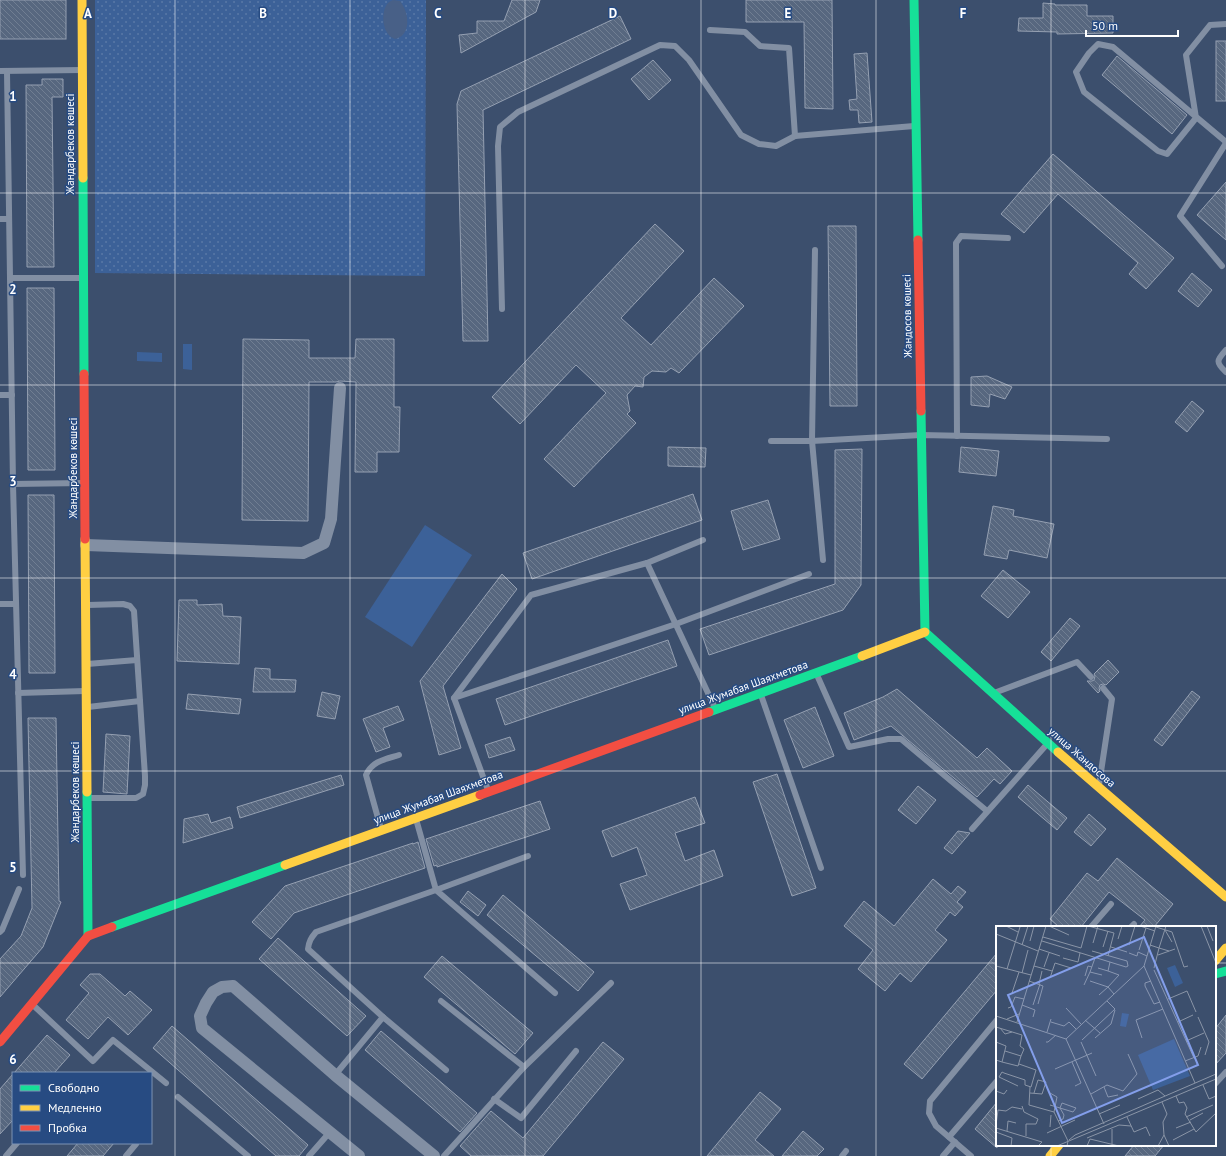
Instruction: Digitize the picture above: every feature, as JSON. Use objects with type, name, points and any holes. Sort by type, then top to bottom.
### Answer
[{"type":"street","name":"Жандарбеков көшесі","points":[[82,0],[88,936]]},
{"type":"street","name":"Жандосов көшесі","points":[[914,0],[921,435],[926,632]]},
{"type":"street","points":[[86,545],[303,553],[324,543],[331,519],[340,388]]},
{"type":"street","name":"улица Жумабая Шаяхметова","points":[[88,936],[817,673],[926,632]]},
{"type":"street","name":"улица Жандосова","points":[[926,632],[992,694],[1226,897]]},
{"type":"street","points":[[0,1042],[88,936]]},
{"type":"street","points":[[1216,960],[1226,948]]},
{"type":"street","points":[[1216,974],[1226,971]]},
{"type":"street","points":[[359,1156],[202,1028],[200,1016],[213,992],[222,987],[233,986],[335,1075],[434,1156]]},
{"type":"street","points":[[1050,1156],[1058,1146]]},
{"type":"lane","points":[[1222,266],[1180,216],[1226,143],[1196,118],[1113,47],[1098,44],[1089,53],[1076,72],[1084,92],[1158,151],[1167,154],[1196,118],[1186,55],[1210,24],[1226,24]]},
{"type":"lane","points":[[710,30],[745,32],[760,46],[789,48],[795,136]]},
{"type":"lane","points":[[502,309],[498,146],[500,127],[518,112],[660,45],[675,46],[689,60],[741,135],[759,144],[776,146],[795,136],[916,126]]},
{"type":"lane","points":[[0,71],[82,70]]},
{"type":"lane","points":[[7,72],[13,484],[23,875]]},
{"type":"lane","points":[[0,219],[9,219]]},
{"type":"lane","points":[[957,436],[956,243],[961,236],[1008,238]]},
{"type":"lane","points":[[815,250],[812,441],[823,560]]},
{"type":"lane","points":[[10,278],[83,278]]},
{"type":"lane","points":[[1226,350],[1219,358],[1218,362],[1218,365],[1226,372]]},
{"type":"lane","points":[[0,395],[12,395]]},
{"type":"lane","points":[[771,441],[812,441],[921,435],[1107,439]]},
{"type":"lane","points":[[13,484],[85,483]]},
{"type":"lane","points":[[454,698],[531,595],[647,563],[702,540]]},
{"type":"lane","points":[[647,563],[716,709]]},
{"type":"lane","points":[[454,698],[676,624],[809,574]]},
{"type":"lane","points":[[0,604],[16,604]]},
{"type":"lane","points":[[86,605],[123,604],[130,606],[134,611],[145,776],[145,785],[142,794],[136,798],[87,798]]},
{"type":"lane","points":[[86,664],[137,660]]},
{"type":"lane","points":[[992,694],[1077,662],[1091,677]]},
{"type":"lane","points":[[817,673],[849,747],[888,738],[902,739],[987,811]]},
{"type":"lane","points":[[1099,787],[1112,699],[1103,688]]},
{"type":"lane","points":[[18,693],[87,691]]},
{"type":"lane","points":[[760,693],[821,868]]},
{"type":"lane","points":[[454,698],[488,791]]},
{"type":"lane","points":[[87,707],[140,701]]},
{"type":"lane","points":[[972,829],[1048,743]]},
{"type":"lane","points":[[381,830],[366,775],[369,767],[374,763],[399,755]]},
{"type":"lane","points":[[415,818],[436,890],[555,993]]},
{"type":"lane","points":[[446,1070],[383,1017],[308,949],[309,942],[316,932],[528,856]]},
{"type":"lane","points":[[0,932],[19,890]]},
{"type":"lane","points":[[1093,926],[1111,904]]},
{"type":"lane","points":[[444,1156],[524,1067],[611,983]]},
{"type":"lane","points":[[441,1001],[524,1067]]},
{"type":"lane","points":[[31,1004],[93,1060],[113,1040],[166,1083]]},
{"type":"lane","points":[[335,1075],[383,1017]]},
{"type":"lane","points":[[972,1156],[936,1126],[930,1113],[930,1101],[996,1021]]},
{"type":"lane","points":[[494,1099],[521,1118],[576,1050]]},
{"type":"lane","points":[[1216,1083],[1226,1072]]},
{"type":"lane","points":[[949,1137],[996,1082]]},
{"type":"lane","points":[[178,1097],[248,1156]]},
{"type":"lane","points":[[309,1156],[330,1132]]},
{"type":"lane","points":[[943,1156],[954,1142]]},
{"type":"lane","points":[[6,1156],[16,1144]]},
{"type":"lane","points":[[126,1156],[136,1144]]},
{"type":"shaded area","points":[[95,0],[426,0],[425,276],[95,273]]},
{"type":"shaded area","points":[[393,0],[400,1],[407,17],[404,33],[395,39],[387,33],[383,17],[385,7]]},
{"type":"shaded area","points":[[183,344],[192,344],[192,370],[183,369]]},
{"type":"shaded area","points":[[137,352],[162,353],[162,362],[137,361]]},
{"type":"shaded area","points":[[425,525],[472,555],[412,647],[365,617]]},
{"type":"building","points":[[0,0],[66,0],[66,39],[0,39]]},
{"type":"building","points":[[512,0],[540,0],[536,12],[461,53],[459,35],[477,33],[477,21],[504,21]]},
{"type":"building","points":[[746,0],[832,0],[833,109],[805,108],[804,22],[746,22]]},
{"type":"building","points":[[1043,3],[1055,5],[1087,5],[1087,16],[1113,16],[1113,33],[1057,34],[1057,32],[1018,31],[1019,18],[1043,18]]},
{"type":"building","points":[[620,16],[631,39],[483,110],[488,341],[463,341],[457,104],[461,91]]},
{"type":"building","points":[[1216,41],[1226,41],[1226,101],[1216,101]]},
{"type":"building","points":[[867,53],[872,122],[859,123],[858,110],[850,110],[849,100],[857,99],[854,54]]},
{"type":"building","points":[[1117,56],[1187,115],[1172,134],[1102,75]]},
{"type":"building","points":[[653,60],[671,80],[649,100],[631,79]]},
{"type":"building","points":[[42,79],[63,79],[63,97],[52,97],[54,267],[27,267],[26,85],[42,85]]},
{"type":"building","points":[[1053,154],[1174,258],[1146,289],[1129,274],[1138,263],[1058,194],[1024,233],[1001,214]]},
{"type":"building","points":[[1226,182],[1226,240],[1197,215]]},
{"type":"building","points":[[655,224],[684,251],[621,318],[651,345],[714,278],[744,306],[679,373],[671,368],[666,372],[652,371],[644,377],[643,387],[635,386],[627,395],[630,411],[627,414],[636,423],[574,487],[544,459],[606,393],[576,365],[520,424],[492,397]]},
{"type":"building","points":[[828,226],[856,226],[857,406],[830,406]]},
{"type":"building","points":[[1192,273],[1212,290],[1198,307],[1178,291]]},
{"type":"building","points":[[27,288],[54,288],[55,470],[28,470]]},
{"type":"building","points":[[243,339],[309,340],[309,358],[355,358],[356,339],[394,339],[394,407],[400,407],[399,452],[377,452],[377,472],[355,472],[356,382],[309,382],[308,521],[242,520]]},
{"type":"building","points":[[987,376],[1012,387],[1005,399],[990,394],[989,407],[971,405],[971,377]]},
{"type":"building","points":[[1192,401],[1204,411],[1187,432],[1175,422]]},
{"type":"building","points":[[668,447],[706,448],[705,467],[668,466]]},
{"type":"building","points":[[961,447],[999,451],[996,476],[959,472]]},
{"type":"building","points":[[862,449],[861,585],[843,610],[709,655],[700,629],[835,584],[835,450]]},
{"type":"building","points":[[693,494],[702,520],[532,579],[523,553]]},
{"type":"building","points":[[28,495],[54,495],[55,673],[29,673]]},
{"type":"building","points":[[768,500],[780,539],[743,550],[731,511]]},
{"type":"building","points":[[993,506],[1014,510],[1013,516],[1054,524],[1047,558],[1009,550],[1007,559],[984,555]]},
{"type":"building","points":[[1003,570],[1030,592],[1008,618],[981,596]]},
{"type":"building","points":[[502,574],[517,589],[443,686],[461,748],[439,755],[420,681]]},
{"type":"building","points":[[179,600],[197,600],[197,605],[222,604],[223,616],[241,617],[239,664],[177,661]]},
{"type":"building","points":[[1070,618],[1080,626],[1051,661],[1041,652]]},
{"type":"building","points":[[668,640],[677,666],[505,725],[496,699]]},
{"type":"building","points":[[1108,660],[1119,672],[1106,685],[1100,685],[1100,691],[1098,693],[1087,681],[1094,680],[1094,674]]},
{"type":"building","points":[[255,668],[270,669],[270,679],[296,680],[295,692],[253,692]]},
{"type":"building","points":[[897,689],[977,758],[987,748],[1012,771],[1000,784],[994,779],[977,797],[891,726],[854,740],[844,713],[883,697]]},
{"type":"building","points":[[1192,691],[1200,697],[1162,746],[1154,740]]},
{"type":"building","points":[[322,692],[340,696],[335,719],[317,716]]},
{"type":"building","points":[[188,694],[241,699],[239,714],[186,709]]},
{"type":"building","points":[[398,706],[404,720],[383,728],[390,747],[376,752],[363,719]]},
{"type":"building","points":[[815,707],[834,756],[803,768],[784,720]]},
{"type":"building","points":[[28,718],[56,718],[59,901],[61,902],[43,947],[0,997],[0,959],[21,936],[32,908]]},
{"type":"building","points":[[106,734],[130,736],[127,794],[103,792]]},
{"type":"building","points":[[510,737],[515,750],[489,758],[485,745]]},
{"type":"building","points":[[777,774],[816,888],[792,896],[753,782]]},
{"type":"building","points":[[341,775],[344,785],[240,818],[237,807]]},
{"type":"building","points":[[1028,785],[1067,818],[1057,830],[1018,797]]},
{"type":"building","points":[[918,786],[936,800],[916,824],[898,810]]},
{"type":"building","points":[[695,797],[705,823],[675,833],[685,861],[714,850],[723,876],[630,910],[620,884],[647,875],[637,847],[612,857],[602,831]]},
{"type":"building","points":[[540,801],[550,829],[437,867],[437,865],[434,866],[426,839]]},
{"type":"building","points":[[208,814],[211,823],[230,817],[233,828],[183,843],[184,819]]},
{"type":"building","points":[[1089,814],[1106,829],[1091,846],[1074,832]]},
{"type":"building","points":[[958,831],[970,833],[952,854],[944,848]]},
{"type":"building","points":[[418,842],[425,868],[294,913],[271,939],[252,922],[285,886]]},
{"type":"building","points":[[1117,858],[1173,904],[1155,926],[1140,926],[1145,920],[1109,892],[1082,926],[1058,926],[1050,919],[1087,873],[1098,881]]},
{"type":"building","points":[[933,879],[951,894],[958,886],[966,892],[957,902],[963,907],[955,916],[950,912],[935,930],[947,940],[911,982],[900,973],[885,991],[858,969],[873,950],[844,926],[864,901],[894,926]]},
{"type":"building","points":[[468,891],[486,905],[478,916],[460,902]]},
{"type":"building","points":[[503,895],[594,972],[578,991],[487,915]]},
{"type":"building","points":[[278,938],[366,1016],[347,1036],[259,959]]},
{"type":"building","points":[[996,954],[996,991],[922,1079],[904,1064]]},
{"type":"building","points":[[442,956],[533,1033],[515,1054],[424,977]]},
{"type":"building","points":[[90,974],[100,974],[125,996],[130,991],[152,1010],[128,1035],[108,1017],[88,1039],[66,1020],[89,993],[80,985]]},
{"type":"building","points":[[1226,1015],[1226,1053],[1216,1064],[1216,1028]]},
{"type":"building","points":[[172,1026],[308,1145],[299,1156],[276,1156],[153,1048]]},
{"type":"building","points":[[381,1031],[477,1113],[460,1132],[365,1050]]},
{"type":"building","points":[[47,1035],[70,1055],[55,1072],[15,1072]]},
{"type":"building","points":[[603,1042],[624,1059],[543,1156],[471,1156],[460,1146],[491,1111],[523,1138]]},
{"type":"building","points":[[12,1075],[12,1121],[0,1134],[0,1089]]},
{"type":"building","points":[[760,1092],[781,1109],[755,1140],[774,1156],[707,1156]]},
{"type":"building","points":[[996,1103],[997,1148],[975,1129]]},
{"type":"building","points":[[803,1131],[824,1149],[817,1156],[782,1156]]},
{"type":"building","points":[[77,1144],[113,1144],[103,1156],[67,1156]]},
{"type":"building","points":[[1133,1146],[1163,1146],[1155,1156],[1125,1156]]},
{"type":"traffic: fast","points":[[914,0],[918,240]]},
{"type":"traffic: fast","points":[[83,178],[84,374]]},
{"type":"traffic: fast","points":[[921,411],[925,632]]},
{"type":"traffic: fast","points":[[925,632],[1058,752]]},
{"type":"traffic: fast","points":[[709,712],[862,656]]},
{"type":"traffic: fast","points":[[87,792],[88,936]]},
{"type":"traffic: fast","points":[[112,927],[285,865]]},
{"type":"traffic: fast","points":[[1216,974],[1226,971]]},
{"type":"traffic: slow","points":[[82,0],[83,178]]},
{"type":"traffic: slow","points":[[85,539],[87,792]]},
{"type":"traffic: slow","points":[[862,656],[925,632]]},
{"type":"traffic: slow","points":[[1058,752],[1226,897]]},
{"type":"traffic: slow","points":[[285,865],[480,795]]},
{"type":"traffic: slow","points":[[1216,960],[1226,948]]},
{"type":"traffic: slow","points":[[1050,1156],[1058,1146]]},
{"type":"traffic: jam","points":[[918,240],[921,411]]},
{"type":"traffic: jam","points":[[84,374],[85,539]]},
{"type":"traffic: jam","points":[[480,795],[709,712]]},
{"type":"traffic: jam","points":[[0,1042],[88,936],[112,927]]}]
